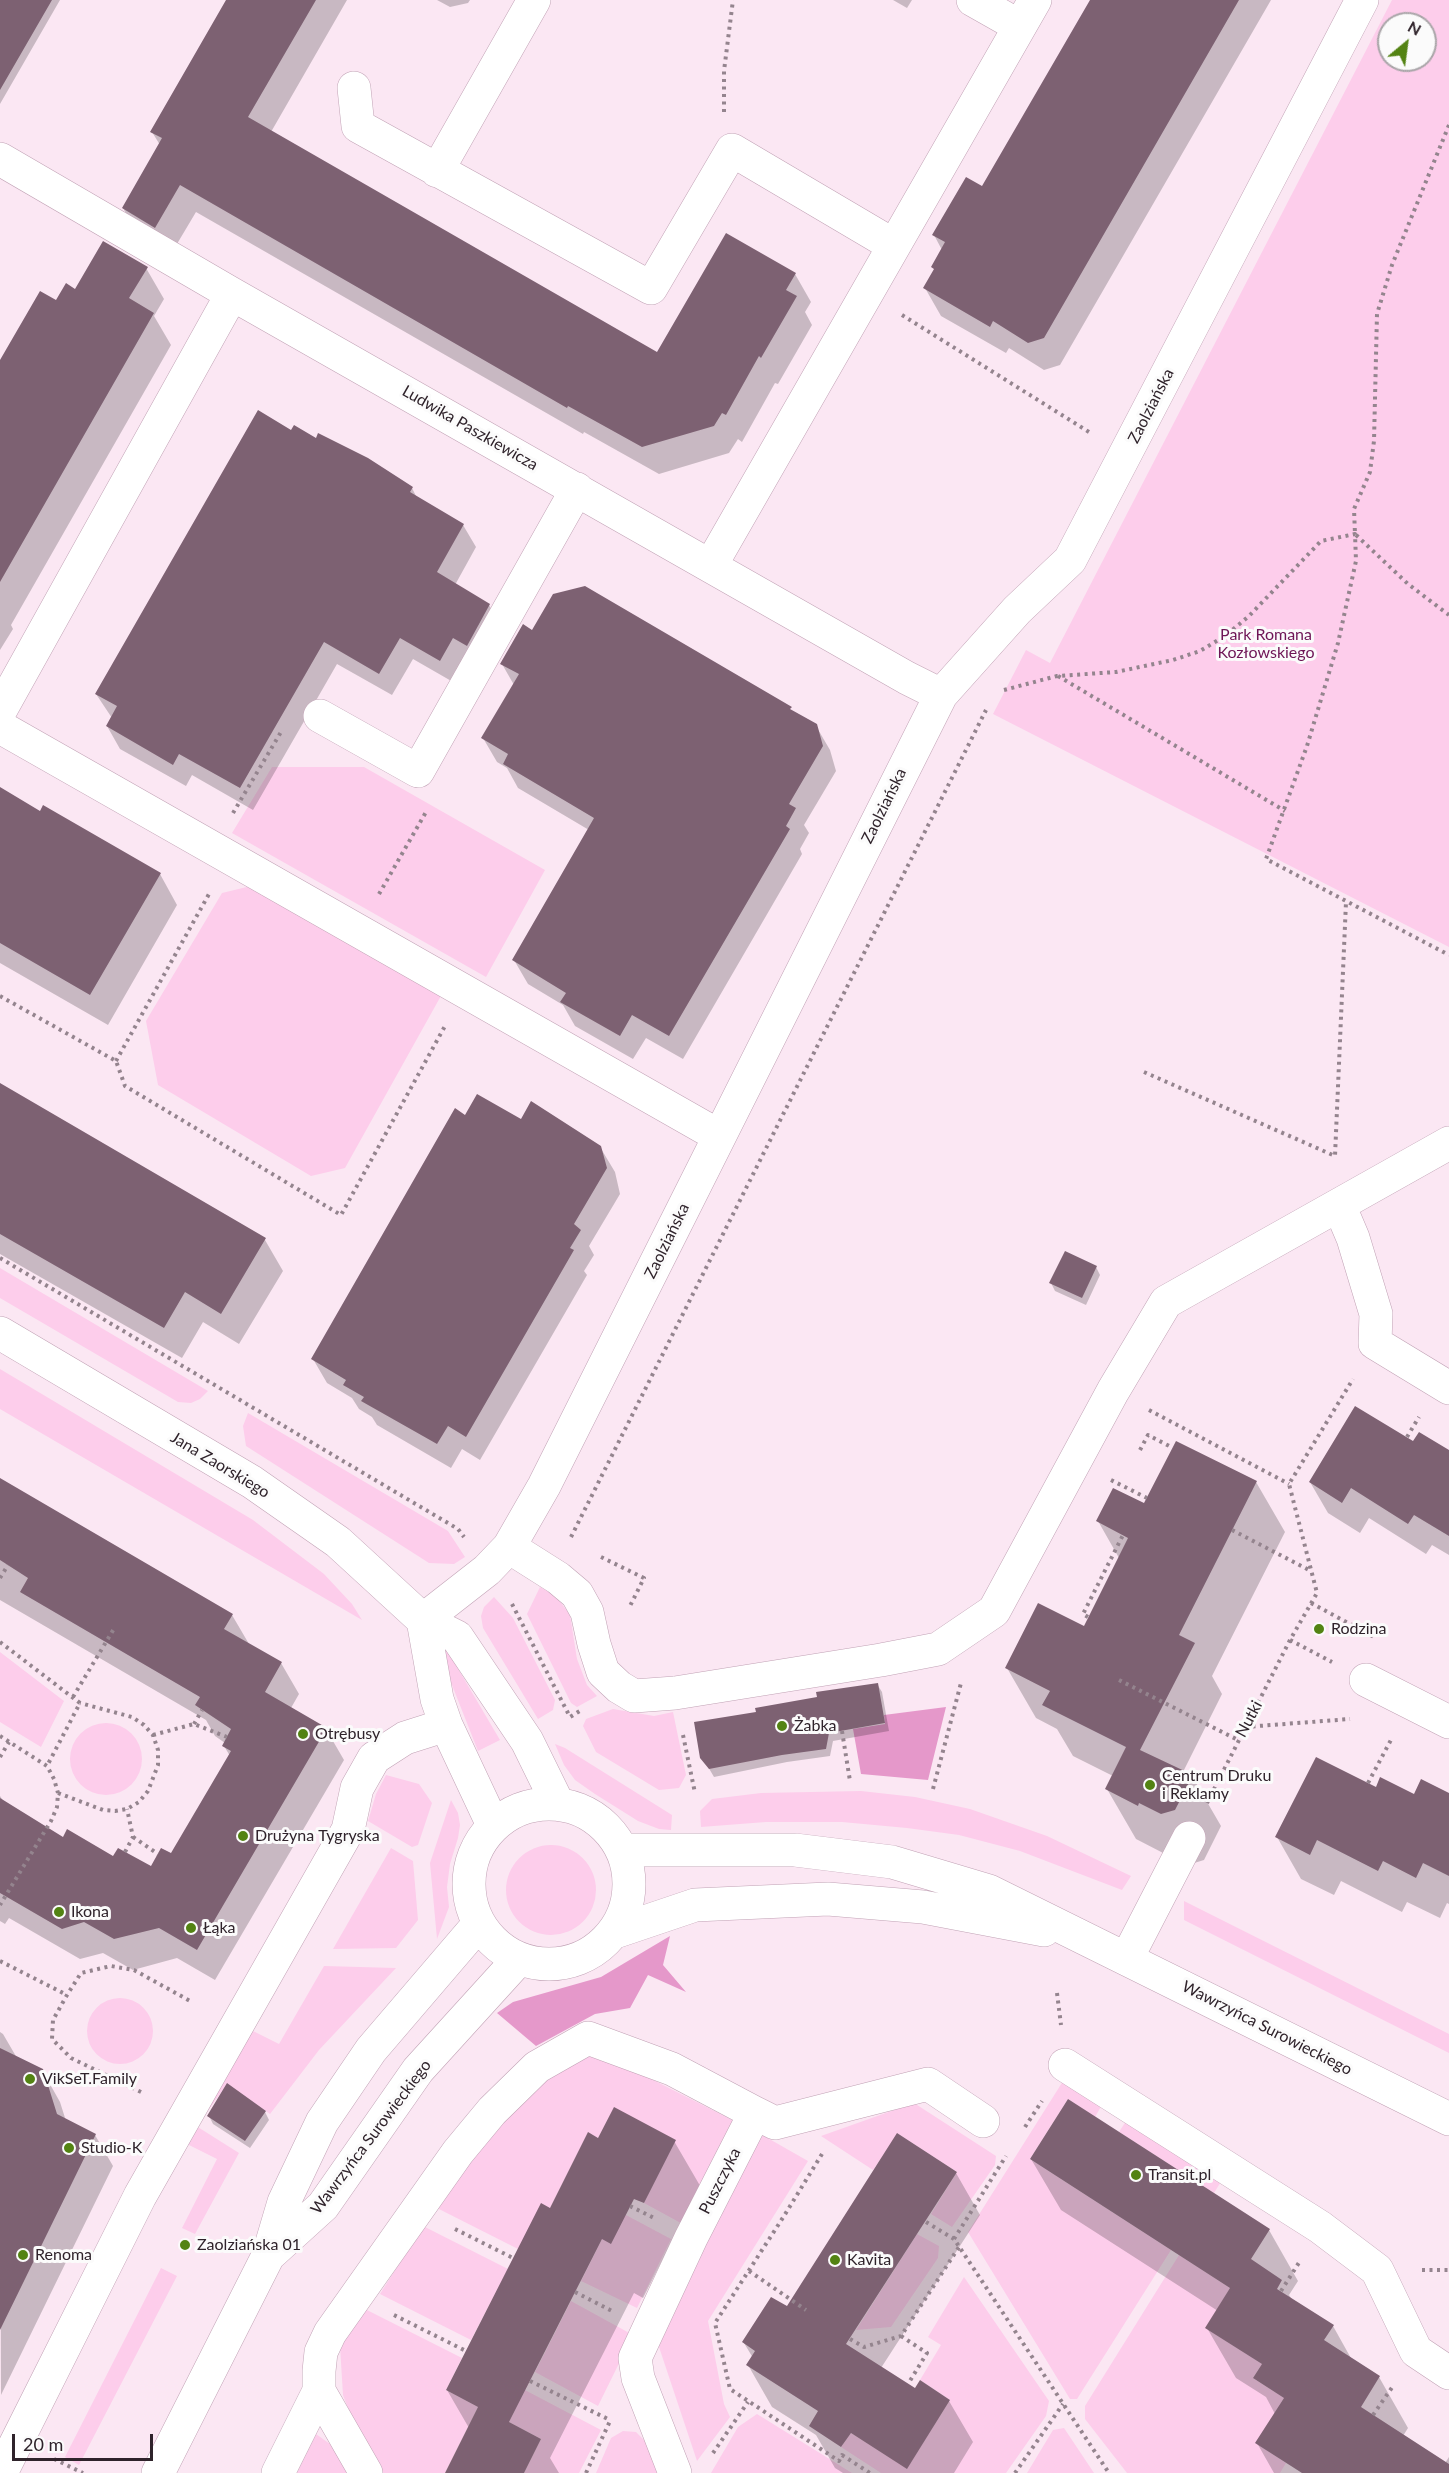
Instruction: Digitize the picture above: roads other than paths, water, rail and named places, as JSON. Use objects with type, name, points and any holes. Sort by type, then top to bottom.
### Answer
[{"type":"street","points":[[437,171],[534,0]]},
{"type":"street","points":[[711,565],[1027,13],[973,0]]},
{"type":"street","name":"Zaolziańska","points":[[423,1620],[498,1558],[544,1486],[941,695],[1017,610],[1070,560],[1362,0]]},
{"type":"street","points":[[354,88],[358,126],[651,288],[732,150],[893,245]]},
{"type":"street","name":"Ludwika Paszkiewicza","points":[[0,159],[232,294],[907,678],[941,695]]},
{"type":"street","points":[[0,711],[232,294]]},
{"type":"street","points":[[320,716],[418,771],[577,489]]},
{"type":"street","points":[[0,726],[718,1136]]},
{"type":"street","points":[[498,1558],[558,1578],[577,1594],[587,1612],[603,1672],[619,1687],[634,1696],[675,1693],[938,1649],[994,1611],[1113,1391],[1166,1302],[1449,1143]]},
{"type":"street","points":[[1339,1205],[1353,1238],[1376,1314],[1375,1343],[1449,1388]]},
{"type":"street","name":"Jana Zaorskiego","points":[[0,1333],[252,1482],[338,1542],[423,1620],[457,1637],[527,1741],[558,1804]]},
{"type":"street","points":[[423,1620],[437,1699],[446,1725],[493,1825]]},
{"type":"street","points":[[1366,1680],[1449,1722]]},
{"type":"street","points":[[1,2473],[140,2196],[348,1830],[357,1788],[374,1758],[405,1737],[446,1725]]},
{"type":"street","points":[[558,1804],[585,1811],[607,1827],[623,1850],[630,1892],[615,1932],[588,1956],[554,1965],[518,1960],[495,1946],[478,1924],[468,1872],[493,1825],[523,1808],[558,1804]]},
{"type":"street","points":[[1126,1958],[1196,1824]]},
{"type":"street","name":"Wawrzyńca Surowieckiego","points":[[623,1850],[795,1850],[892,1862],[990,1891],[1449,2120]]},
{"type":"street","name":"Wawrzyńca Surowieckiego","points":[[615,1932],[695,1905],[828,1899],[923,1907],[1084,1937]]},
{"type":"street","name":"Wawrzyńca Surowieckiego","points":[[158,2473],[268,2256],[284,2202],[322,2122],[371,2050],[478,1924]]},
{"type":"street","name":"Wawrzyńca Surowieckiego","points":[[268,2256],[323,2206],[418,2070],[518,1960]]},
{"type":"street","points":[[366,2473],[319,2391],[318,2371],[321,2352],[330,2333],[356,2295],[458,2152],[492,2111],[537,2067],[588,2038],[672,2069],[775,2123],[928,2084],[983,2121]]},
{"type":"street","points":[[1065,2065],[1320,2227],[1377,2270],[1416,2351],[1449,2373]]},
{"type":"street","name":"Puszczyka","points":[[675,2473],[638,2378],[635,2358],[691,2238],[754,2113]]},
{"type":"street","points":[[278,2473],[319,2391]]},
{"type":"place","name":"Rodzina","points":[[1319,1629]]},
{"type":"place","name":"Żabka","points":[[782,1726]]},
{"type":"place","name":"Otrębusy","points":[[303,1734]]},
{"type":"place","name":"Centrum Druku i Reklamy","points":[[1150,1785]]},
{"type":"place","name":"Drużyna Tygryska","points":[[243,1836]]},
{"type":"place","name":"Ikona","points":[[59,1912]]},
{"type":"place","name":"Łąka","points":[[191,1928]]},
{"type":"place","name":"VikSeT.Family","points":[[30,2079]]},
{"type":"place","name":"Studio-K","points":[[69,2148]]},
{"type":"place","name":"Transit.pl","points":[[1136,2175]]},
{"type":"place","name":"Zaolziańska 01","points":[[185,2245]]},
{"type":"place","name":"Renoma","points":[[23,2255]]},
{"type":"place","name":"Kavita","points":[[835,2260]]},
{"type":"park label","name":"Park Romana Kozłowskiego","points":[[1266,644]]}]
